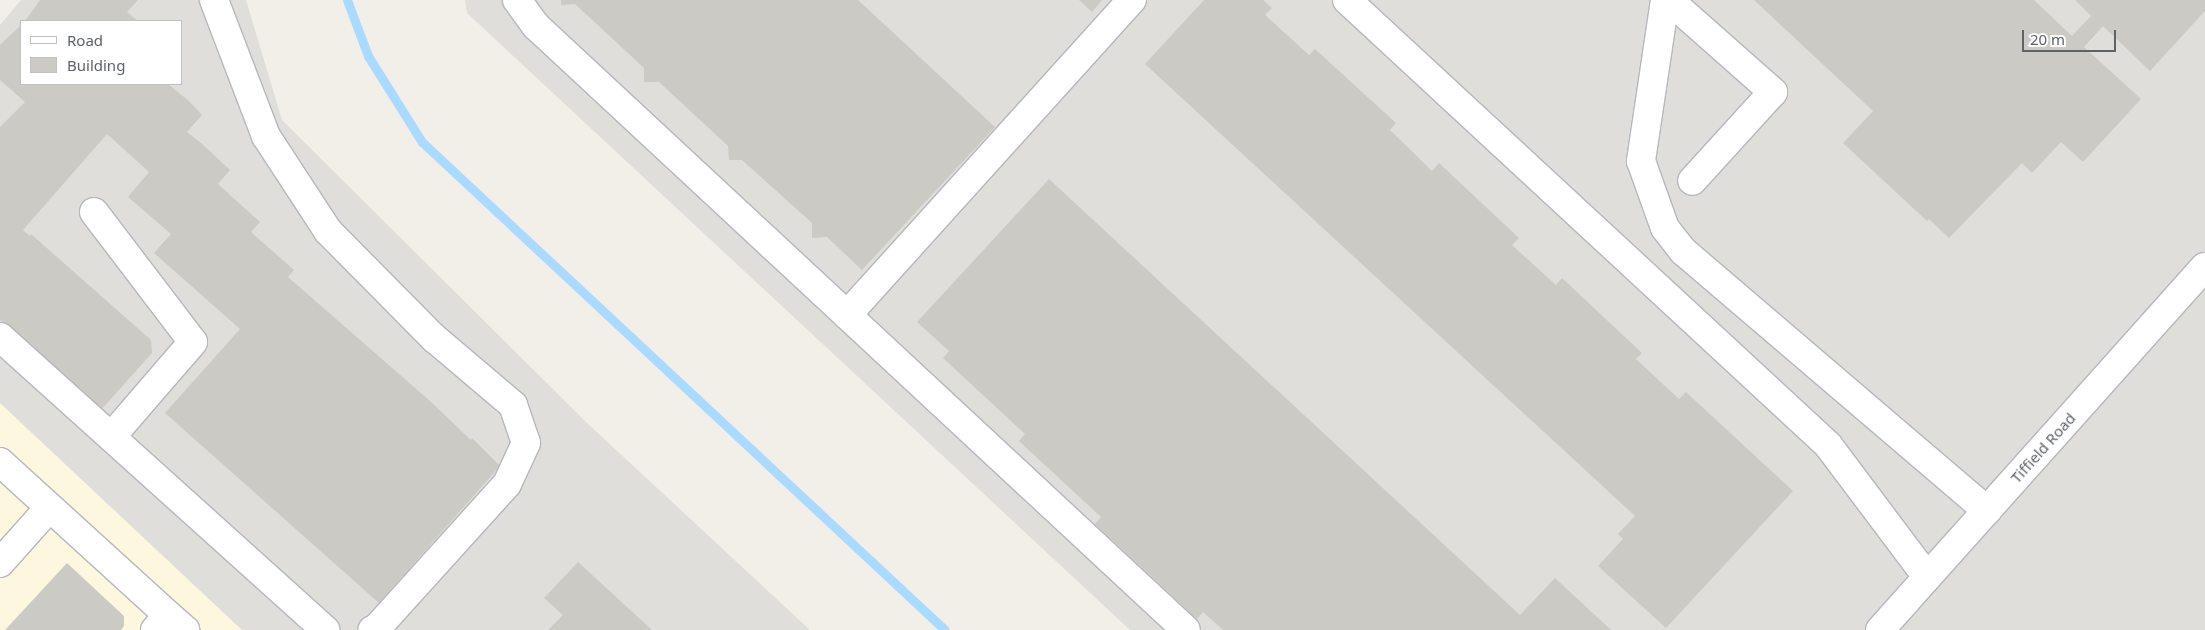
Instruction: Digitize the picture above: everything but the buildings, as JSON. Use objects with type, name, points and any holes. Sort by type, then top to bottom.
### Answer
[{"type":"street","points":[[214,0],[266,136],[328,231],[434,338],[513,405],[526,443],[507,484],[378,628],[372,630]]},
{"type":"street","points":[[517,0],[536,26],[1186,630]]},
{"type":"street","points":[[847,315],[1132,0]]},
{"type":"street","points":[[1347,0],[1828,446],[1927,577]]},
{"type":"street","points":[[1665,0],[1641,161],[1665,228],[1689,256],[1987,511]]},
{"type":"street","points":[[1669,0],[1773,92],[1692,181]]},
{"type":"street","points":[[94,212],[192,342],[111,437]]},
{"type":"street","name":"Tiffield Road","points":[[1880,630],[2205,267]]},
{"type":"street","points":[[0,337],[325,630]]},
{"type":"street","points":[[0,462],[169,625]]},
{"type":"street","points":[[0,563],[49,508]]},
{"type":"shaded area","points":[[21,0],[246,0],[282,120],[586,422],[810,630],[242,630],[0,403],[0,25]]},
{"type":"shaded area","points":[[465,0],[2205,0],[2205,630],[1130,630],[467,13]]},
{"type":"shaded area","points":[[0,403],[242,630],[0,630]]},
{"type":"waterway","points":[[347,0],[368,56],[422,142],[945,630]]}]
